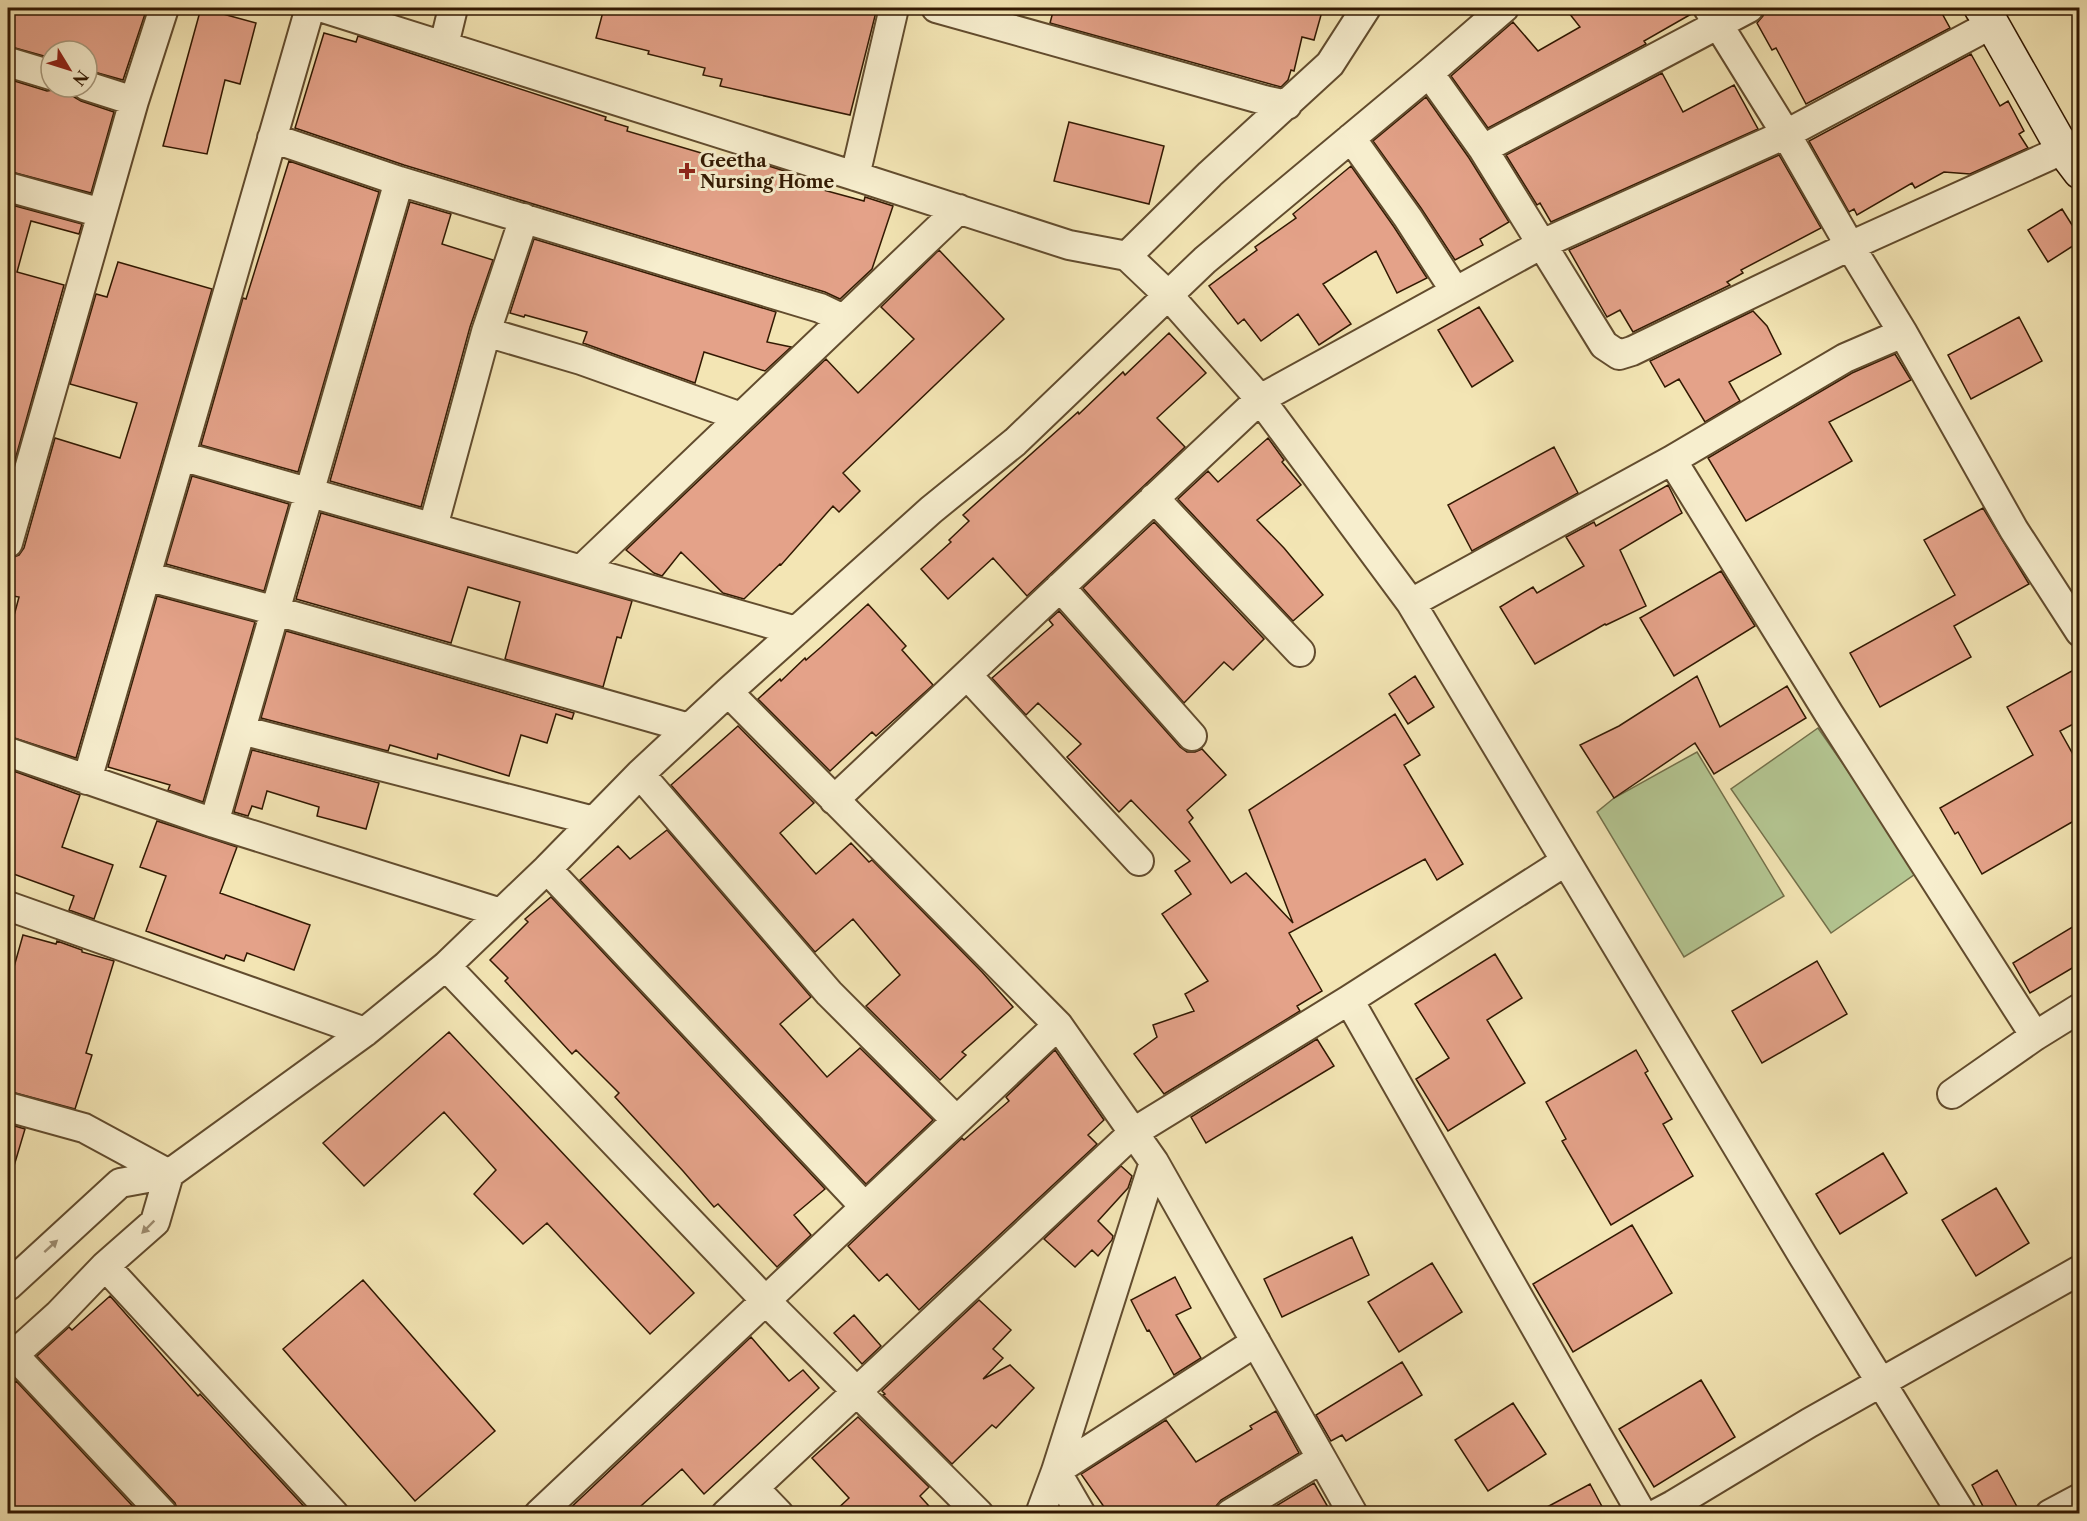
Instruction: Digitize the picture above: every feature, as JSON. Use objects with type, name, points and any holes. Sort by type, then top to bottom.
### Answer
[{"type":"street","points":[[8,543],[15,485],[102,213],[164,8]]},
{"type":"street","points":[[87,780],[310,8]]},
{"type":"street","points":[[323,8],[959,209],[1069,246],[1127,256],[1169,296],[1260,399],[1411,603],[1962,1514]]},
{"type":"street","points":[[444,45],[453,8]]},
{"type":"street","points":[[855,176],[894,8]]},
{"type":"street","points":[[936,8],[1287,105]]},
{"type":"street","points":[[1127,256],[1210,174],[1330,64],[1366,8]]},
{"type":"street","points":[[8,1286],[120,1183],[169,1174],[365,1032],[446,966],[689,728],[931,510],[1015,442],[1205,260],[1429,74],[1504,8]]},
{"type":"street","points":[[1483,149],[1713,16],[1749,8]]},
{"type":"street","points":[[1713,16],[1786,134],[1903,333],[2014,530],[2079,632]]},
{"type":"street","points":[[834,800],[1260,399],[1542,244],[1786,134],[1987,16],[2074,155],[1850,246],[1632,351],[1619,355],[1604,345],[1542,244],[1483,149],[1429,74]]},
{"type":"street","points":[[8,62],[39,71]]},
{"type":"street","points":[[99,90],[134,101]]},
{"type":"street","points":[[272,138],[399,181],[820,308],[843,319]]},
{"type":"street","points":[[1351,138],[1408,218],[1455,291]]},
{"type":"street","points":[[214,823],[399,181]]},
{"type":"street","points":[[8,187],[102,213]]},
{"type":"street","points":[[582,569],[959,209]]},
{"type":"street","points":[[433,527],[486,332],[524,218]]},
{"type":"street","points":[[486,332],[581,360],[741,417]]},
{"type":"street","points":[[1411,603],[1672,460],[1845,358],[1903,333]]},
{"type":"street","points":[[181,456],[796,631]]},
{"type":"street","points":[[1672,460],[1841,733],[2035,1036]]},
{"type":"street","points":[[1154,498],[1300,652]]},
{"type":"street","points":[[146,576],[689,728]]},
{"type":"street","points":[[1060,587],[1192,736]]},
{"type":"street","points":[[967,675],[1139,861]]},
{"type":"street","points":[[728,692],[1058,1024],[1154,1162],[1353,1514]]},
{"type":"street","points":[[242,730],[594,820]]},
{"type":"street","points":[[8,752],[214,823],[501,913]]},
{"type":"street","points":[[640,774],[829,993],[956,1120]]},
{"type":"street","points":[[726,1514],[1134,1132],[1348,1000],[1566,861]]},
{"type":"street","points":[[547,869],[864,1206]]},
{"type":"street","points":[[8,906],[365,1032]]},
{"type":"street","points":[[446,966],[764,1299],[979,1514]]},
{"type":"street","points":[[1348,1000],[1642,1514]]},
{"type":"street","points":[[1952,1094],[2079,1008]]},
{"type":"street","points":[[539,1514],[764,1299],[1058,1024]]},
{"type":"street","points":[[8,1107],[84,1128],[169,1174]]},
{"type":"street","points":[[1040,1514],[1056,1471],[1154,1162]]},
{"type":"street","points":[[163,1514],[11,1357],[58,1315],[105,1266],[155,1222],[169,1174]]},
{"type":"street","points":[[105,1266],[334,1514]]},
{"type":"street","points":[[1669,1511],[1809,1422],[2079,1270]]},
{"type":"street","points":[[1056,1471],[1256,1342]]},
{"type":"street","points":[[1230,1514],[1321,1459]]},
{"type":"street","points":[[1056,1471],[1081,1514]]},
{"type":"street","points":[[754,1488],[778,1514]]},
{"type":"street","points":[[2050,1514],[2079,1498]]},
{"type":"green space","points":[[1818,728],[1918,872],[1831,933],[1731,789]]},
{"type":"green space","points":[[1697,752],[1784,896],[1684,957],[1597,812],[1614,798]]},
{"type":"building","points":[[8,8],[147,8],[123,80],[99,73],[99,39],[39,39],[39,55],[8,46]]},
{"type":"building","points":[[201,8],[256,23],[240,84],[225,80],[207,154],[163,146]]},
{"type":"building","points":[[604,8],[877,8],[850,115],[720,86],[722,79],[703,75],[705,68],[596,38]]},
{"type":"building","points":[[1054,8],[1323,8],[1314,40],[1302,37],[1294,71],[1291,70],[1288,80],[1281,87],[1050,23]]},
{"type":"building","points":[[1565,8],[1692,8],[1693,13],[1644,41],[1646,44],[1488,128],[1451,76],[1513,22],[1538,51],[1580,27]]},
{"type":"building","points":[[1765,8],[1939,8],[1950,28],[1806,104],[1776,48],[1772,50],[1757,23],[1763,16]]},
{"type":"building","points":[[324,33],[356,42],[358,36],[606,117],[605,120],[628,127],[627,131],[735,163],[737,156],[807,178],[805,185],[864,201],[865,197],[893,206],[872,269],[840,299],[825,292],[404,165],[295,128]]},
{"type":"building","points":[[1971,54],[2000,106],[2008,101],[2024,131],[2019,134],[2028,148],[1970,174],[1944,172],[1915,188],[1912,183],[1857,215],[1854,209],[1849,212],[1809,141]]},
{"type":"building","points":[[1662,73],[1683,112],[1734,85],[1758,129],[1551,222],[1540,203],[1537,205],[1506,155]]},
{"type":"building","points":[[8,79],[39,89],[39,99],[78,99],[114,112],[91,193],[8,171]]},
{"type":"building","points":[[1426,97],[1469,158],[1509,222],[1480,239],[1483,245],[1455,260],[1373,141]]},
{"type":"building","points":[[1069,122],[1164,146],[1149,204],[1054,181]]},
{"type":"building","points":[[1779,155],[1821,228],[1741,270],[1743,273],[1727,282],[1730,285],[1633,332],[1620,310],[1607,317],[1569,250]]},
{"type":"building","points":[[289,161],[379,192],[298,472],[201,445],[243,298],[246,299]]},
{"type":"building","points":[[1351,166],[1427,278],[1397,293],[1376,251],[1323,284],[1351,324],[1319,345],[1298,314],[1261,341],[1244,319],[1238,324],[1209,286],[1257,250],[1255,247],[1296,218],[1293,214]]},
{"type":"building","points":[[410,202],[451,214],[442,244],[493,260],[470,327],[421,507],[330,481]]},
{"type":"building","points":[[8,204],[82,224],[79,234],[31,221],[17,272],[64,285],[8,485]]},
{"type":"building","points":[[2062,209],[2079,236],[2079,242],[2048,262],[2028,230]]},
{"type":"building","points":[[534,239],[776,312],[767,342],[791,347],[765,371],[704,352],[695,383],[583,343],[587,332],[510,313]]},
{"type":"building","points":[[939,250],[1004,319],[843,473],[860,491],[839,512],[833,506],[781,565],[744,599],[723,593],[681,552],[662,576],[654,573],[626,550],[826,359],[858,393],[882,370],[914,339],[881,307]]},
{"type":"building","points":[[118,262],[212,289],[76,758],[8,736],[8,638],[19,597],[8,595],[8,559],[19,555],[24,548],[55,438],[120,458],[137,403],[70,384],[96,294],[107,297]]},
{"type":"building","points":[[1479,307],[1513,361],[1472,387],[1438,330]]},
{"type":"building","points":[[1753,311],[1767,326],[1781,354],[1729,382],[1740,401],[1705,422],[1679,379],[1665,387],[1650,361]]},
{"type":"building","points":[[2019,317],[2042,361],[1971,399],[1948,355]]},
{"type":"building","points":[[1169,333],[1206,373],[1157,418],[1185,447],[1027,596],[993,558],[948,599],[921,569],[951,542],[949,540],[969,521],[963,515],[1078,412],[1079,414],[1123,372],[1125,375]]},
{"type":"building","points":[[1895,354],[1911,380],[1829,422],[1852,461],[1746,521],[1708,458],[1852,373]]},
{"type":"building","points":[[1268,438],[1284,460],[1282,462],[1301,485],[1257,520],[1323,595],[1293,621],[1178,499],[1208,471],[1218,482]]},
{"type":"building","points":[[1554,447],[1578,493],[1472,551],[1448,505]]},
{"type":"building","points":[[192,476],[289,504],[264,591],[166,564]]},
{"type":"building","points":[[1668,485],[1682,513],[1620,550],[1646,606],[1605,624],[1535,664],[1500,607],[1533,587],[1537,593],[1584,566],[1566,537],[1594,522],[1596,526]]},
{"type":"building","points":[[1983,508],[2029,584],[1954,626],[1971,657],[1880,707],[1850,653],[1955,595],[1924,540]]},
{"type":"building","points":[[321,513],[632,601],[621,638],[617,637],[603,687],[505,659],[520,602],[468,587],[451,643],[296,599]]},
{"type":"building","points":[[1154,522],[1264,639],[1233,670],[1224,662],[1184,703],[1083,588]]},
{"type":"building","points":[[1721,571],[1755,626],[1674,676],[1640,618]]},
{"type":"building","points":[[157,596],[255,622],[203,802],[168,790],[170,785],[108,767]]},
{"type":"building","points":[[868,604],[906,646],[902,650],[933,685],[876,736],[872,732],[830,771],[758,699],[805,658],[806,660]]},
{"type":"building","points":[[1059,611],[1180,747],[1187,752],[1202,749],[1226,775],[1187,810],[1193,818],[1189,822],[1231,883],[1246,873],[1293,923],[1249,810],[1395,714],[1420,755],[1404,765],[1463,864],[1437,880],[1425,859],[1289,933],[1322,991],[1297,1006],[1300,1011],[1164,1094],[1134,1054],[1157,1037],[1153,1025],[1194,1011],[1185,994],[1208,981],[1162,914],[1191,894],[1175,871],[1190,861],[1131,800],[1119,812],[1067,757],[1081,744],[1038,703],[1026,715],[992,678],[1053,625],[1049,620]]},
{"type":"building","points":[[286,631],[574,713],[572,719],[556,714],[547,743],[521,735],[509,776],[438,754],[437,759],[390,745],[388,751],[261,718]]},
{"type":"building","points":[[2079,667],[2079,721],[2060,731],[2079,765],[2079,818],[1982,874],[1958,832],[1955,834],[1940,808],[2033,755],[2007,707]]},
{"type":"building","points":[[1415,676],[1434,707],[1408,724],[1389,694]]},
{"type":"building","points":[[1697,676],[1720,727],[1787,686],[1806,718],[1714,774],[1695,743],[1614,798],[1580,745],[1619,726]]},
{"type":"building","points":[[738,726],[814,803],[780,833],[816,874],[851,843],[869,862],[872,860],[982,972],[1013,1007],[962,1052],[966,1055],[940,1080],[866,1006],[900,975],[853,919],[815,952],[671,785]]},
{"type":"building","points":[[252,750],[379,783],[366,829],[317,816],[319,807],[267,791],[262,809],[252,806],[248,816],[234,812]]},
{"type":"building","points":[[8,769],[80,795],[62,847],[113,865],[94,919],[69,910],[74,896],[8,872]]},
{"type":"building","points":[[157,821],[237,847],[220,893],[310,925],[294,970],[247,953],[244,961],[226,955],[224,959],[146,931],[166,876],[140,867]]},
{"type":"building","points":[[667,830],[811,997],[780,1024],[827,1077],[860,1048],[933,1120],[866,1184],[580,880],[618,846],[630,859]]},
{"type":"building","points":[[551,897],[825,1189],[794,1215],[811,1235],[777,1267],[718,1204],[714,1207],[615,1097],[619,1093],[576,1050],[572,1054],[505,981],[508,978],[490,960],[528,922],[525,919]]},
{"type":"building","points":[[2079,923],[2079,964],[2030,993],[2013,963]]},
{"type":"building","points":[[23,935],[56,944],[57,941],[82,950],[82,952],[114,961],[86,1053],[92,1055],[75,1109],[8,1091],[8,988]]},
{"type":"building","points":[[1495,954],[1522,998],[1487,1020],[1525,1083],[1448,1131],[1416,1079],[1449,1058],[1415,1004]]},
{"type":"building","points":[[1817,961],[1847,1014],[1762,1063],[1732,1011]]},
{"type":"building","points":[[449,1032],[694,1293],[650,1334],[547,1223],[523,1244],[474,1194],[496,1170],[444,1112],[364,1186],[323,1143]]},
{"type":"building","points":[[1317,1039],[1334,1066],[1206,1143],[1191,1117]]},
{"type":"building","points":[[1055,1050],[1104,1120],[1088,1135],[1097,1144],[919,1310],[887,1274],[879,1281],[848,1246],[962,1138],[964,1140],[1009,1101],[1006,1097]]},
{"type":"building","points":[[1636,1050],[1648,1071],[1645,1073],[1672,1119],[1663,1124],[1693,1176],[1611,1225],[1562,1141],[1566,1139],[1546,1102]]},
{"type":"building","points":[[8,1124],[25,1129],[14,1166],[8,1165]]},
{"type":"building","points":[[1883,1153],[1907,1193],[1840,1234],[1816,1194]]},
{"type":"building","points":[[1121,1166],[1132,1176],[1128,1188],[1098,1221],[1113,1236],[1112,1240],[1098,1256],[1092,1250],[1075,1267],[1044,1239]]},
{"type":"building","points":[[1996,1188],[2029,1243],[1976,1276],[1942,1220]]},
{"type":"building","points":[[1632,1225],[1672,1293],[1573,1352],[1533,1284]]},
{"type":"building","points":[[1352,1237],[1369,1275],[1282,1317],[1264,1279]]},
{"type":"building","points":[[1432,1263],[1462,1312],[1399,1352],[1368,1302]]},
{"type":"building","points":[[1175,1277],[1191,1308],[1176,1315],[1201,1358],[1174,1375],[1131,1300]]},
{"type":"building","points":[[363,1280],[495,1431],[415,1501],[283,1349]]},
{"type":"building","points":[[110,1296],[198,1396],[200,1394],[311,1514],[179,1514],[175,1503],[37,1356],[69,1327],[72,1330]]},
{"type":"building","points":[[979,1300],[1011,1330],[993,1349],[1003,1358],[983,1379],[1010,1365],[1034,1388],[996,1428],[992,1425],[952,1464],[883,1395],[885,1394],[882,1391]]},
{"type":"building","points":[[854,1315],[881,1346],[862,1364],[834,1333]]},
{"type":"building","points":[[751,1337],[789,1381],[803,1370],[819,1388],[704,1494],[682,1469],[632,1514],[564,1514]]},
{"type":"building","points":[[1402,1362],[1422,1395],[1346,1441],[1342,1435],[1331,1441],[1316,1415]]},
{"type":"building","points":[[1701,1380],[1735,1437],[1654,1487],[1619,1429]]},
{"type":"building","points":[[16,1381],[140,1514],[8,1514],[8,1389]]},
{"type":"building","points":[[1513,1403],[1546,1454],[1488,1491],[1455,1440]]},
{"type":"building","points":[[1276,1411],[1299,1453],[1221,1500],[1214,1514],[1109,1514],[1081,1474],[1166,1420],[1196,1462],[1252,1429],[1250,1426]]},
{"type":"building","points":[[858,1417],[929,1487],[920,1496],[936,1514],[832,1514],[849,1498],[812,1458]]},
{"type":"building","points":[[1997,1470],[2021,1514],[1987,1514],[1972,1485]]},
{"type":"building","points":[[1314,1483],[1332,1514],[1263,1514]]},
{"type":"building","points":[[1590,1484],[1606,1514],[1534,1514]]},
{"type":"place","name":"Geetha Nursing Home","points":[[687,171]]}]
